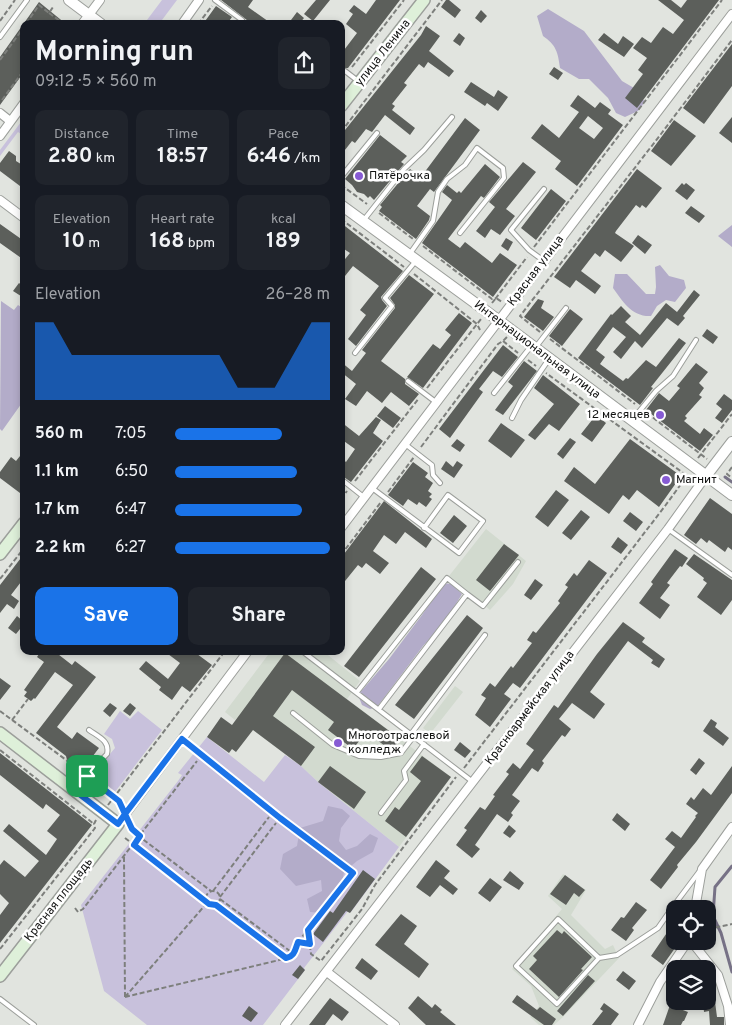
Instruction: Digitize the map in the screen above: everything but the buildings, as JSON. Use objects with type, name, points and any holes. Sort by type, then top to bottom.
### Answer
[{"type":"main road","name":"улица Ленина","points":[[345,101],[419,2]]},
{"type":"main road","points":[[0,554],[20,528]]},
{"type":"main road","points":[[0,733],[118,824]]},
{"type":"main road","name":"Красная площадь","points":[[0,976],[118,824]]},
{"type":"street","points":[[69,0],[96,20]]},
{"type":"street","points":[[85,20],[100,0]]},
{"type":"street","points":[[185,20],[199,0]]},
{"type":"street","name":"Красная улица","points":[[345,522],[365,498],[732,14]]},
{"type":"street","points":[[0,136],[20,108]]},
{"type":"street","points":[[0,113],[10,121]]},
{"type":"street","points":[[0,200],[20,215]]},
{"type":"street","name":"Интернациональная улица","points":[[345,208],[499,320],[732,495]]},
{"type":"street","name":"Красноармейская улица","points":[[327,972],[668,529],[732,442]]},
{"type":"street","points":[[118,824],[245,655]]},
{"type":"street","points":[[697,900],[702,868],[732,827]]},
{"type":"street","points":[[638,1025],[660,982],[683,950]]},
{"type":"street","points":[[697,950],[718,975],[728,1006],[730,1025]]},
{"type":"street","points":[[285,1025],[327,972],[393,1024]]},
{"type":"lane","points":[[0,37],[27,0]]},
{"type":"lane","points":[[216,0],[242,20]]},
{"type":"lane","points":[[347,71],[360,82]]},
{"type":"lane","points":[[363,221],[404,169],[424,150],[452,117]]},
{"type":"lane","points":[[345,172],[376,133]]},
{"type":"lane","points":[[355,353],[392,306],[385,298],[413,257],[433,221],[438,192],[447,179],[465,165],[478,148],[503,168],[504,178],[460,233]]},
{"type":"lane","points":[[544,189],[511,230],[531,252],[544,261]]},
{"type":"lane","points":[[494,393],[523,356],[566,308]]},
{"type":"lane","points":[[632,420],[656,391],[673,376],[696,340]]},
{"type":"lane","points":[[512,418],[521,400],[550,359]]},
{"type":"lane","points":[[408,381],[436,403]]},
{"type":"lane","points":[[405,444],[432,466],[433,475],[440,483]]},
{"type":"lane","points":[[345,482],[365,498]]},
{"type":"lane","points":[[372,488],[424,528],[459,553],[483,521],[448,496],[424,528]]},
{"type":"lane","points":[[668,529],[732,575]]},
{"type":"lane","points":[[357,692],[446,578],[483,606],[518,562]]},
{"type":"lane","points":[[379,709],[467,594]]},
{"type":"lane","points":[[293,712],[334,745],[359,756],[381,757],[401,752],[485,635]]},
{"type":"lane","points":[[307,655],[473,782]]},
{"type":"lane","points":[[74,790],[107,754],[109,747],[107,743],[89,730]]},
{"type":"lane","points":[[182,739],[280,818]]},
{"type":"lane","points":[[381,813],[406,780],[404,771],[424,744]]},
{"type":"lane","points":[[680,900],[702,868]]},
{"type":"lane","points":[[599,958],[558,920],[516,966],[557,1004],[599,958],[617,955],[658,928],[666,918]]},
{"type":"lane","points":[[0,999],[34,1025]]},
{"type":"path","points":[[0,21],[15,0]]},
{"type":"path","points":[[201,20],[216,0]]},
{"type":"path","points":[[347,71],[404,0]]},
{"type":"path","points":[[345,127],[442,0]]},
{"type":"path","points":[[345,188],[492,298],[496,298],[722,0]]},
{"type":"path","points":[[29,20],[39,5],[59,20]]},
{"type":"path","points":[[32,7],[36,10]]},
{"type":"path","points":[[49,13],[53,7]]},
{"type":"path","points":[[0,60],[20,32]]},
{"type":"path","points":[[732,40],[520,316],[701,454],[732,414]]},
{"type":"path","points":[[2,100],[20,75]]},
{"type":"path","points":[[426,390],[477,324]]},
{"type":"path","points":[[308,930],[311,954],[321,962],[362,909],[375,885],[665,506],[686,475],[503,341]]},
{"type":"path","points":[[345,494],[420,397]]},
{"type":"path","points":[[732,467],[727,474],[732,478]]},
{"type":"path","points":[[0,580],[20,553]]},
{"type":"path","points":[[114,797],[222,655]]},
{"type":"path","points":[[12,720],[28,698]]},
{"type":"path","points":[[0,711],[119,801],[132,829],[140,836],[212,891],[218,893],[220,898],[294,954]]},
{"type":"path","points":[[0,750],[94,824],[95,828],[0,950]]},
{"type":"path","points":[[74,908],[78,912],[82,909],[134,845],[202,755]]},
{"type":"path","points":[[125,997],[206,902],[207,894],[212,891],[273,812]]},
{"type":"path","points":[[125,997],[292,957],[298,942],[353,873],[280,818],[216,905]]},
{"type":"path","points":[[125,838],[206,902],[216,905],[286,958]]},
{"type":"path","points":[[124,857],[125,997]]},
{"type":"path","points":[[716,927],[732,924]]},
{"type":"path","points":[[298,942],[310,944]]},
{"type":"shaded area","points":[[162,0],[177,0],[162,20],[147,20]]},
{"type":"shaded area","points":[[548,9],[584,31],[622,81],[634,88],[645,102],[638,111],[625,117],[616,113],[608,98],[589,79],[579,79],[560,68],[556,49],[543,36],[537,16]]},
{"type":"shaded area","points":[[20,123],[20,133],[18,132],[0,156],[0,150]]},
{"type":"shaded area","points":[[732,225],[732,247],[718,236]]},
{"type":"shaded area","points":[[660,265],[669,276],[684,280],[686,288],[675,302],[666,300],[657,306],[651,316],[638,314],[629,308],[613,288],[615,274],[627,274],[646,294],[655,294],[655,267]]},
{"type":"shaded area","points":[[1,301],[14,310],[18,305],[20,306],[20,406],[2,431],[0,429]]},
{"type":"shaded area","points":[[486,529],[526,561],[513,584],[490,610],[449,576]]},
{"type":"shaded area","points":[[443,583],[451,584],[462,594],[445,622],[423,646],[377,707],[370,709],[362,705],[358,695],[389,659]]},
{"type":"shaded area","name":"Многоотраслевой колледж","points":[[268,655],[328,655],[360,681],[347,699],[451,777],[399,847],[318,782],[301,766],[237,718],[235,720],[225,712]]},
{"type":"shaded area","points":[[455,686],[463,692],[430,734],[423,728]]},
{"type":"shaded area","points":[[120,711],[130,719],[138,711],[162,730],[115,792],[93,774],[115,748],[112,739],[104,734]]},
{"type":"shaded area","points":[[207,737],[264,782],[285,755],[399,847],[351,912],[348,911],[304,968],[305,970],[263,1025],[147,1025],[104,991],[81,905],[178,781],[182,775],[178,773]]},
{"type":"shaded area","points":[[328,806],[342,809],[350,816],[341,828],[339,841],[346,850],[357,846],[370,834],[378,838],[373,852],[357,861],[344,872],[339,900],[322,913],[310,912],[307,899],[322,891],[321,880],[296,886],[280,869],[283,854],[297,846],[300,828],[323,821]]},
{"type":"shaded area","points":[[563,874],[586,890],[571,915],[605,949],[613,945],[619,958],[554,1025],[539,1025],[530,1017],[539,1006],[531,986],[512,969],[562,909],[548,896]]},
{"type":"waterway","points":[[725,477],[732,482]]},
{"type":"waterway","points":[[732,866],[715,887],[713,916],[721,933],[732,972]]},
{"type":"place","name":"Пятёрочка","points":[[359,176]]},
{"type":"place","name":"12 месяцев","points":[[660,415]]},
{"type":"place","name":"Магнит","points":[[666,480]]},
{"type":"place","name":"Многоотраслевой колледж","points":[[338,743]]},
{"type":"route","points":[[87,776],[74,790],[118,824],[125,814],[132,829],[140,836],[134,845],[207,903],[216,905],[286,958],[292,957],[298,942],[310,944],[308,930],[353,873],[280,818],[182,739],[125,814],[119,801],[87,776]]}]
